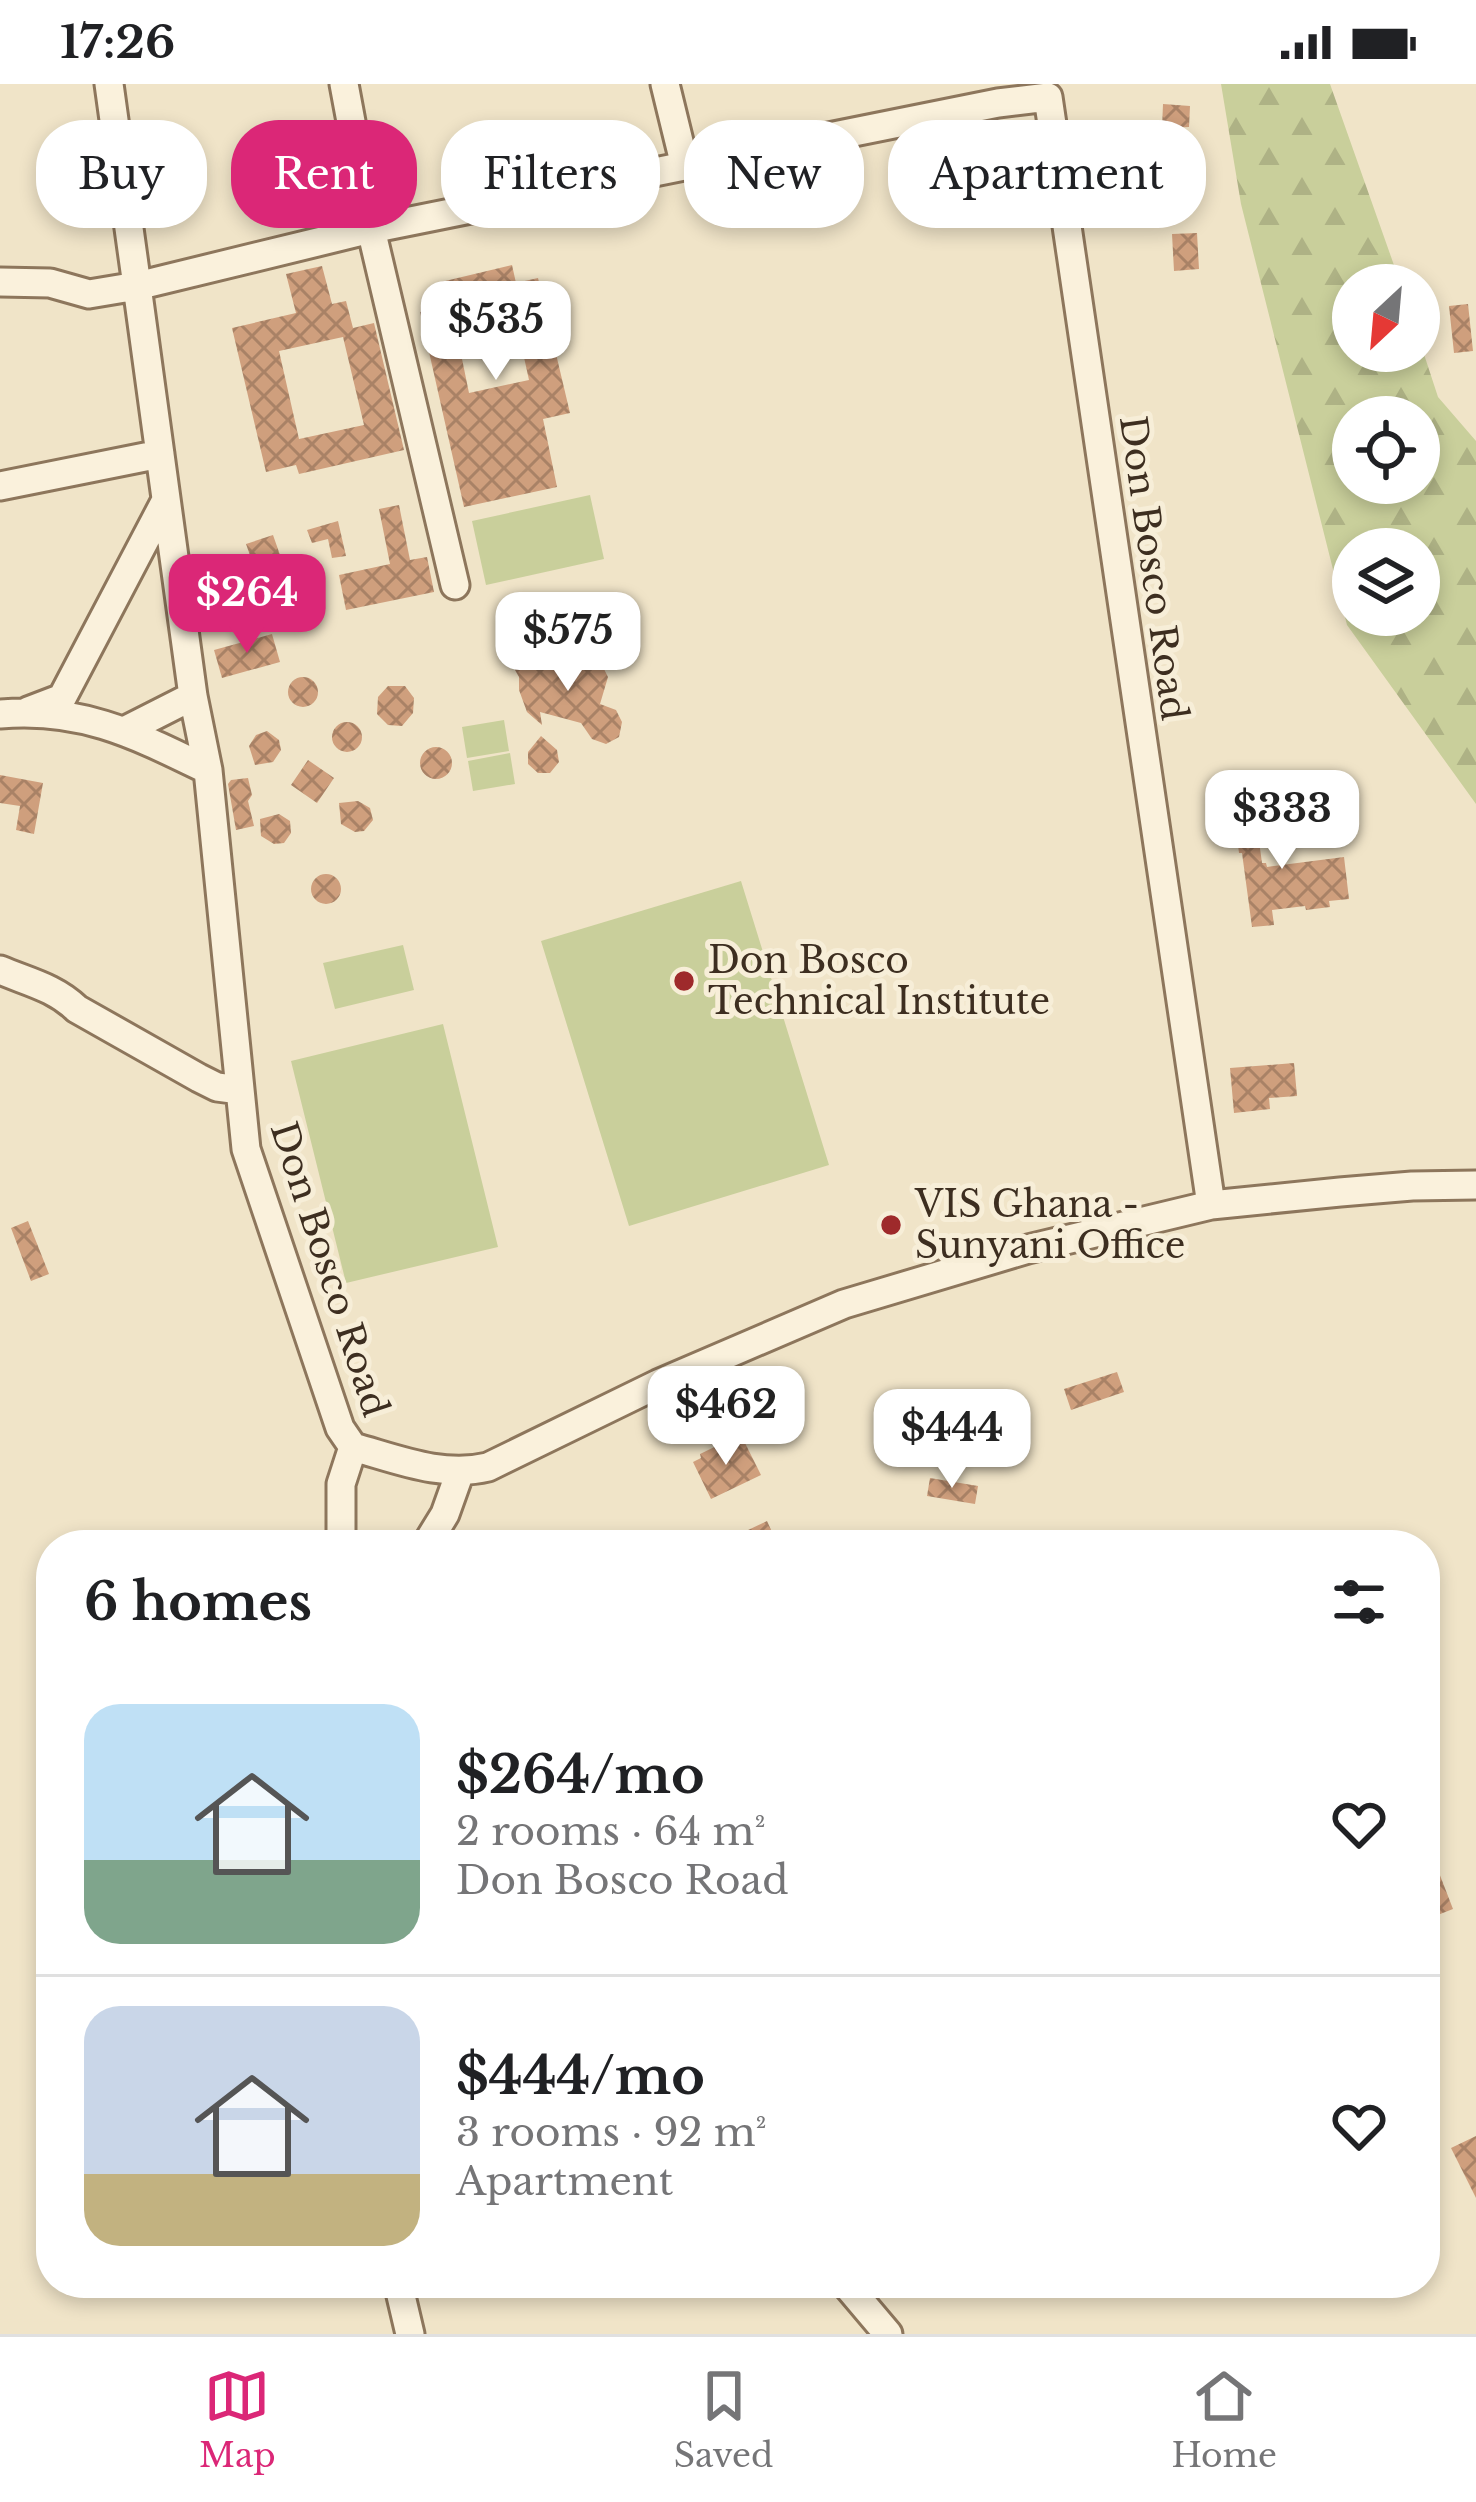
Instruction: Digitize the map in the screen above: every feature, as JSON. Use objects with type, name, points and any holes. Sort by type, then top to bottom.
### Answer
[{"type":"street","name":"Don Bosco Road","points":[[109,84],[193,696],[208,770],[246,1149],[340,1427],[353,1447],[436,1470],[488,1467],[658,1384],[844,1304],[1028,1249],[1211,1205],[1358,1190],[1476,1185]]},
{"type":"street","points":[[344,84],[370,229],[455,585]]},
{"type":"street","points":[[665,84],[684,162]]},
{"type":"street","name":"Don Bosco Road","points":[[1043,93],[1211,1205]]},
{"type":"street","points":[[864,131],[1043,93]]},
{"type":"street","points":[[0,282],[50,283],[89,294],[139,286],[370,229],[684,166]]},
{"type":"street","points":[[0,486],[160,454]]},
{"type":"street","points":[[14,712],[62,698],[166,500]]},
{"type":"street","points":[[124,731],[193,696]]},
{"type":"street","points":[[14,712],[60,713],[124,731],[208,770]]},
{"type":"street","points":[[0,970],[44,986],[217,1087],[240,1090]]},
{"type":"street","points":[[341,1530],[340,1484],[353,1447]]},
{"type":"street","points":[[435,1530],[460,1472]]},
{"type":"street","points":[[402,2298],[410,2334]]},
{"type":"street","points":[[867,2322],[888,2334]]},
{"type":"green space","points":[[1221,84],[1330,84],[1394,264],[1332,264],[1332,372],[1430,372],[1438,396],[1332,396],[1332,504],[1440,504],[1440,399],[1476,441],[1476,804],[1355,636],[1440,636],[1440,528],[1332,528],[1332,565],[1241,204]]},
{"type":"green space","points":[[590,495],[604,559],[486,585],[472,521]]},
{"type":"green space","points":[[504,720],[509,751],[467,758],[462,727]]},
{"type":"green space","points":[[510,753],[515,784],[473,791],[468,761]]},
{"type":"green space","points":[[741,881],[829,1165],[629,1226],[541,941]]},
{"type":"green space","points":[[403,945],[414,990],[335,1009],[323,963]]},
{"type":"green space","points":[[443,1024],[498,1247],[346,1283],[291,1061]]},
{"type":"building","points":[[1163,104],[1190,106],[1189,120],[1162,120]]},
{"type":"building","points":[[1197,233],[1199,269],[1174,271],[1172,234]]},
{"type":"building","points":[[512,265],[516,283],[538,278],[570,413],[543,419],[557,487],[464,507],[420,312],[447,306],[441,282]],"holes":[[[512,303],[529,380],[469,393],[453,315]]]},
{"type":"building","points":[[322,266],[332,304],[346,301],[353,328],[374,323],[404,450],[299,474],[296,465],[266,472],[232,328],[296,313],[286,274]],"holes":[[[343,337],[364,425],[299,439],[279,351]]]},
{"type":"building","points":[[1468,304],[1473,351],[1454,353],[1449,306]]},
{"type":"building","points":[[399,505],[410,560],[427,557],[434,592],[346,610],[339,575],[390,564],[379,509]]},
{"type":"building","points":[[338,521],[346,556],[332,558],[328,539],[312,543],[307,530]]},
{"type":"building","points":[[273,535],[280,555],[272,558],[289,623],[271,628],[246,544]]},
{"type":"building","points":[[272,634],[280,662],[222,678],[214,650]]},
{"type":"building","points":[[533,649],[547,654],[559,675],[584,658],[601,663],[608,677],[600,704],[616,710],[622,722],[619,737],[606,744],[592,739],[581,723],[540,712],[542,725],[527,712],[515,670],[519,657]]},
{"type":"building","points":[[303,677],[314,681],[318,692],[314,703],[303,707],[292,703],[288,692],[292,681]]},
{"type":"building","points":[[388,686],[405,686],[414,698],[413,713],[402,726],[388,725],[377,714],[378,697]]},
{"type":"building","points":[[347,722],[358,726],[362,737],[358,748],[347,752],[336,748],[332,737],[336,726]]},
{"type":"building","points":[[267,731],[279,740],[281,750],[273,762],[255,765],[249,746],[256,735]]},
{"type":"building","points":[[541,736],[557,750],[559,762],[550,773],[538,773],[528,764],[528,752]]},
{"type":"building","points":[[436,747],[447,752],[452,763],[447,774],[436,779],[425,774],[420,763],[425,752]]},
{"type":"building","points":[[308,760],[334,778],[317,803],[291,785]]},
{"type":"building","points":[[0,775],[43,783],[34,834],[16,830],[20,806],[0,803]]},
{"type":"building","points":[[248,778],[254,826],[236,830],[228,784]]},
{"type":"building","points":[[1252,789],[1262,863],[1267,867],[1344,857],[1349,899],[1329,901],[1330,907],[1272,910],[1274,925],[1252,927],[1231,791]]},
{"type":"building","points":[[358,801],[370,808],[373,820],[364,831],[355,832],[341,824],[339,803]]},
{"type":"building","points":[[279,814],[290,821],[291,833],[284,843],[274,844],[261,836],[260,819]]},
{"type":"building","points":[[326,874],[337,878],[341,889],[337,900],[326,904],[315,900],[311,889],[315,878]]},
{"type":"building","points":[[1294,1063],[1297,1096],[1269,1098],[1270,1109],[1234,1113],[1230,1068]]},
{"type":"building","points":[[28,1221],[49,1274],[31,1281],[11,1228]]},
{"type":"building","points":[[1117,1372],[1124,1392],[1071,1410],[1064,1389]]},
{"type":"building","points":[[733,1438],[737,1445],[744,1441],[761,1475],[711,1499],[693,1462]]},
{"type":"building","points":[[930,1478],[978,1486],[975,1504],[927,1496]]},
{"type":"building","points":[[767,1521],[771,1530],[748,1530]]},
{"type":"building","points":[[1440,1875],[1453,1909],[1440,1914]]},
{"type":"building","points":[[1476,2136],[1476,2198],[1451,2148]]},
{"type":"place","name":"Don Bosco Technical Institute","points":[[684,981]]},
{"type":"place","name":"VIS Ghana - Sunyani Office","points":[[891,1225]]}]
